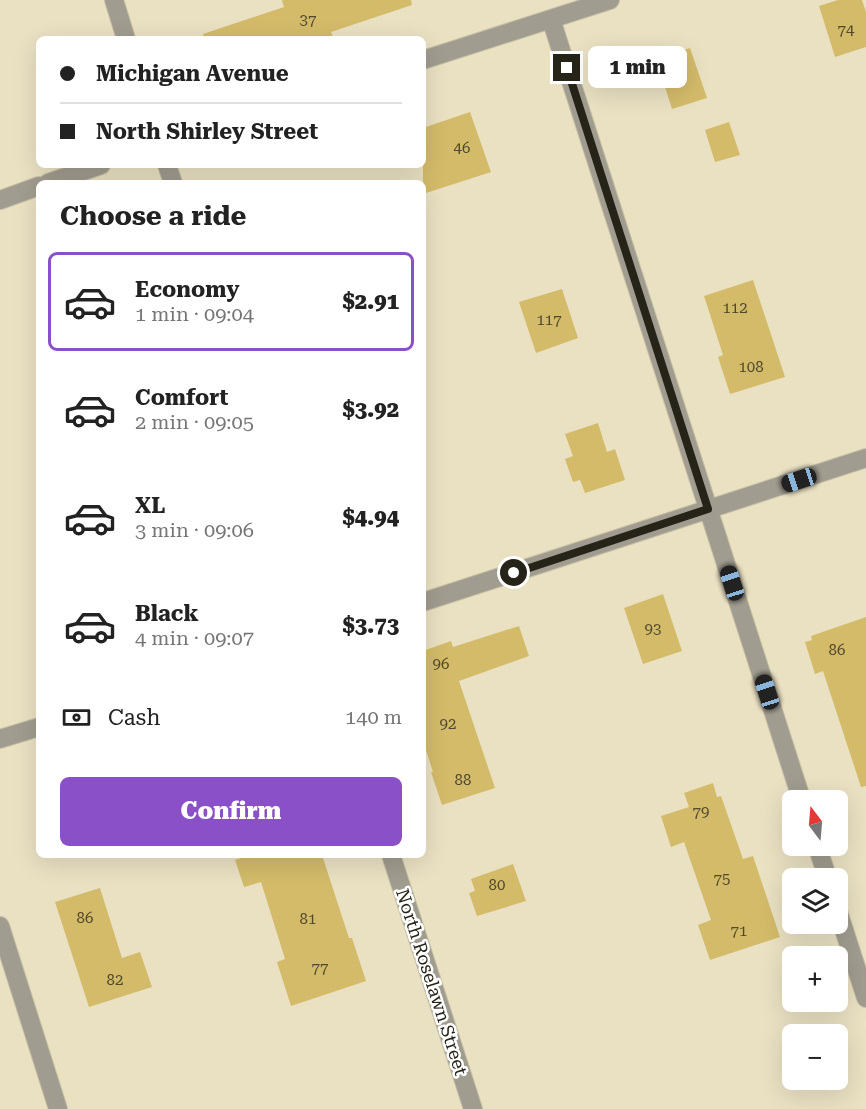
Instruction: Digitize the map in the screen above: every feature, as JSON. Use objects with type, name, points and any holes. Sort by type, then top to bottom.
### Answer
[{"type":"street","points":[[114,0],[125,36]]},
{"type":"street","points":[[426,59],[610,0]]},
{"type":"street","points":[[551,19],[798,790]]},
{"type":"street","points":[[57,180],[92,168]]},
{"type":"street","points":[[0,200],[36,187]]},
{"type":"street","points":[[426,601],[866,458]]},
{"type":"street","points":[[0,739],[36,728]]},
{"type":"street","name":"North Roselawn Street","points":[[392,858],[473,1109]]},
{"type":"street","points":[[0,926],[58,1109]]},
{"type":"street","points":[[845,934],[866,998]]},
{"type":"building","points":[[282,0],[411,0],[412,5],[331,32],[333,36],[203,36],[203,34],[284,7]]},
{"type":"building","points":[[838,0],[862,0],[866,12],[866,47],[835,57],[819,6]]},
{"type":"building","points":[[690,48],[707,98],[672,109],[656,59]]},
{"type":"building","points":[[470,112],[491,172],[426,193],[423,168],[426,168],[426,127]]},
{"type":"building","points":[[729,122],[740,155],[715,162],[705,130]]},
{"type":"building","points":[[753,280],[785,377],[730,394],[718,357],[723,355],[704,296]]},
{"type":"building","points":[[562,289],[578,338],[536,353],[519,302]]},
{"type":"building","points":[[598,423],[607,452],[615,449],[625,480],[585,493],[580,480],[573,482],[565,459],[573,456],[565,434]]},
{"type":"building","points":[[663,594],[682,651],[643,664],[624,608]]},
{"type":"building","points":[[866,617],[866,786],[861,787],[823,671],[815,674],[805,642],[812,640],[811,636]]},
{"type":"building","points":[[519,626],[529,656],[459,681],[495,788],[442,805],[426,750],[426,650],[451,641],[453,647]]},
{"type":"building","points":[[713,783],[717,797],[721,796],[743,859],[753,856],[780,937],[710,960],[698,925],[711,920],[684,842],[671,847],[661,816],[689,807],[684,793]]},
{"type":"building","points":[[241,858],[323,858],[349,938],[352,938],[366,981],[291,1006],[277,962],[285,959],[261,882],[244,887],[235,860]]},
{"type":"building","points":[[513,864],[526,901],[477,916],[469,893],[475,891],[471,879]]},
{"type":"building","points":[[100,888],[122,958],[140,952],[152,987],[89,1007],[55,902]]},
{"type":"route","points":[[514,573],[708,509],[567,68]]}]
